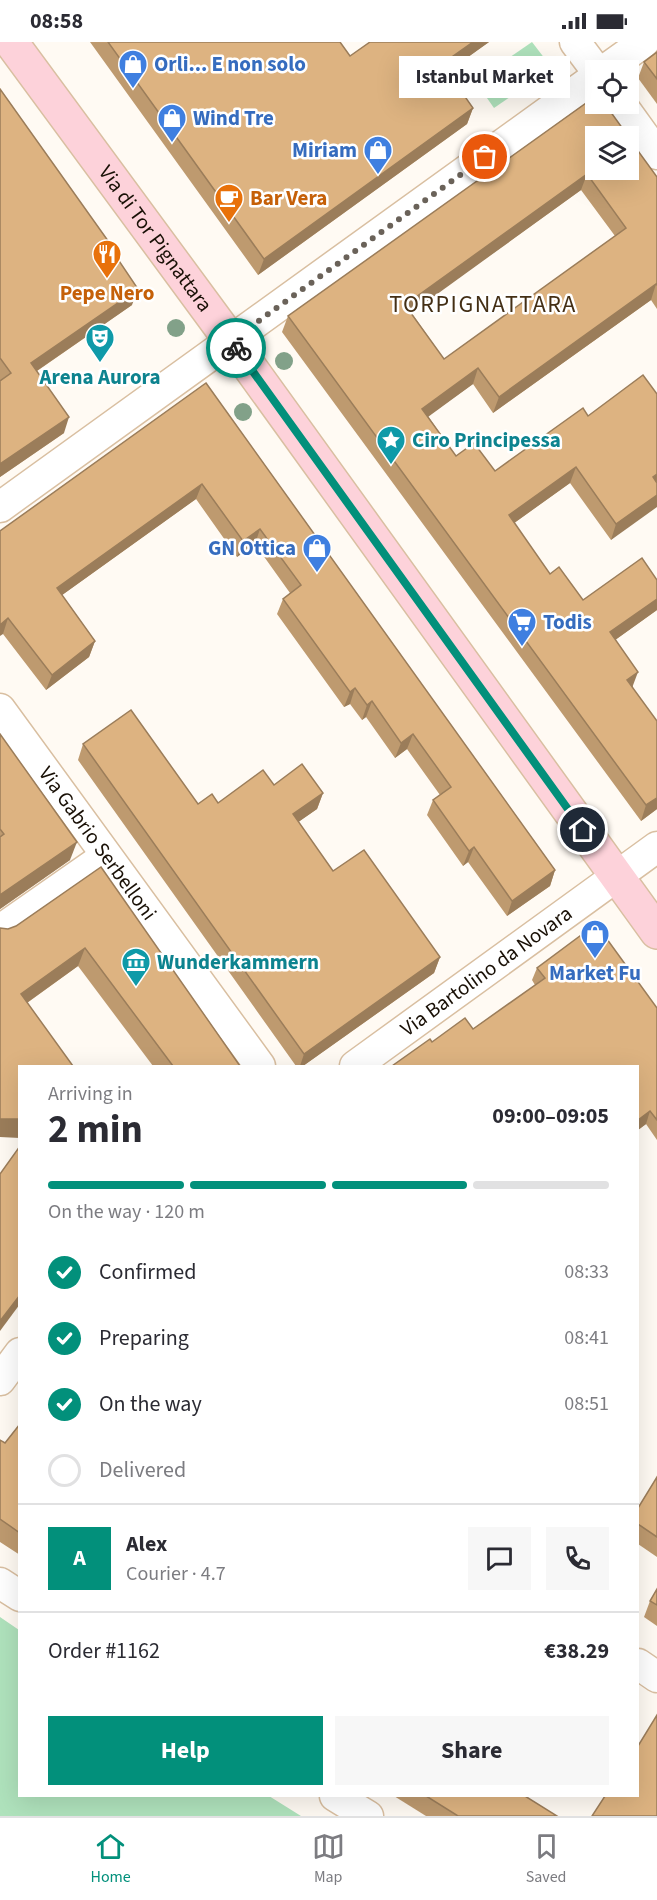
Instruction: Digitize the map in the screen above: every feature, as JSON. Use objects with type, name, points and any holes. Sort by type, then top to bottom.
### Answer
[{"type":"main road","name":"Via di Tor Pignattara","points":[[11,42],[231,341],[657,932]]},
{"type":"street","points":[[575,42],[588,60]]},
{"type":"street","points":[[619,60],[644,42]]},
{"type":"street","points":[[0,507],[585,85]]},
{"type":"street","points":[[628,114],[657,154]]},
{"type":"street","name":"Via Gabrio Serbelloni","points":[[0,708],[259,1065]]},
{"type":"street","name":"Via Bartolino da Novara","points":[[356,1065],[657,847]]},
{"type":"street","points":[[0,930],[106,856]]},
{"type":"street","points":[[0,1380],[18,1356]]},
{"type":"street","points":[[0,1583],[18,1595]]},
{"type":"street","points":[[639,1665],[657,1677]]},
{"type":"street","points":[[336,1797],[368,1816]]},
{"type":"green space","points":[[532,42],[552,68],[494,108],[475,81]]},
{"type":"green space","points":[[0,1617],[18,1629],[18,1797],[271,1797],[301,1816],[0,1816]]},
{"type":"building","points":[[108,42],[340,42],[350,56],[370,42],[473,42],[442,64],[473,108],[264,259]]},
{"type":"building","points":[[657,52],[657,79],[644,62]]},
{"type":"building","points":[[0,89],[111,245],[109,246],[138,289],[31,363],[69,417],[0,464],[0,381],[11,373],[0,358]]},
{"type":"building","points":[[585,104],[585,114],[612,114],[621,126],[585,126],[585,175],[405,305],[444,359],[626,228],[591,180],[639,180],[639,152],[657,177],[657,285],[499,397],[478,368],[422,409],[456,456],[474,443],[495,471],[583,408],[588,416],[643,375],[657,394],[657,474],[653,477],[657,483],[657,495],[616,524],[576,467],[509,515],[550,574],[559,567],[583,600],[642,558],[657,580],[657,599],[610,632],[638,672],[627,680],[657,721],[657,798],[646,805],[288,316]]},
{"type":"building","points":[[206,383],[555,870],[512,901],[474,847],[469,851],[433,800],[451,787],[413,734],[401,743],[372,701],[367,705],[355,688],[350,692],[283,599],[301,585],[260,529],[243,541],[202,484],[57,588],[95,641],[52,675],[8,618],[0,625],[0,531]]},
{"type":"building","points":[[131,710],[198,804],[212,794],[218,803],[263,770],[274,785],[302,764],[323,793],[293,814],[333,871],[364,850],[440,957],[304,1054],[83,744]]},
{"type":"building","points":[[0,734],[77,842],[0,895],[0,837],[4,834],[0,829]]},
{"type":"building","points":[[101,867],[239,1065],[172,1065],[85,948],[21,994],[72,1065],[18,1065],[18,1119],[0,1119],[0,928],[8,929],[16,926]]},
{"type":"building","points":[[596,924],[657,1008],[657,1120],[650,1111],[639,1119],[639,1065],[393,1065],[430,1039],[432,1042],[465,1018],[473,1029],[545,978],[537,968]]},
{"type":"building","points":[[18,1149],[18,1298],[0,1321],[0,1174]]},
{"type":"building","points":[[18,1427],[18,1532],[0,1519],[0,1440],[5,1443]]},
{"type":"building","points":[[657,1477],[657,1537],[639,1525],[639,1506]]},
{"type":"building","points":[[657,1589],[657,1605],[650,1601]]},
{"type":"building","points":[[657,1715],[657,1816],[592,1816],[604,1797],[639,1797],[639,1744]]},
{"type":"building","points":[[428,1797],[527,1797],[557,1816],[458,1816]]},
{"type":"way so far","points":[[236,348],[231,341],[485,157]]},
{"type":"place","name":"Orli... E non solo","points":[[133,90]]},
{"type":"place","name":"Wind Tre","points":[[172,144]]},
{"type":"place","name":"Istanbul Market","points":[[485,157]]},
{"type":"place","name":"Miriam","points":[[378,176]]},
{"type":"place","name":"Bar Vera","points":[[229,224]]},
{"type":"place","name":"Pepe Nero","points":[[107,280]]},
{"type":"place","name":"Arena Aurora","points":[[100,364]]},
{"type":"place","name":"Ciro Principessa","points":[[391,466]]},
{"type":"place","name":"GN Ottica","points":[[317,574]]},
{"type":"place","name":"Todis","points":[[522,648]]},
{"type":"place","name":"Market Fu","points":[[595,960]]},
{"type":"place","name":"Wunderkammern","points":[[136,988]]},
{"type":"district","name":"TORPIGNATTARA","points":[[483,304]]},
{"type":"route","points":[[236,348],[583,830]]}]
